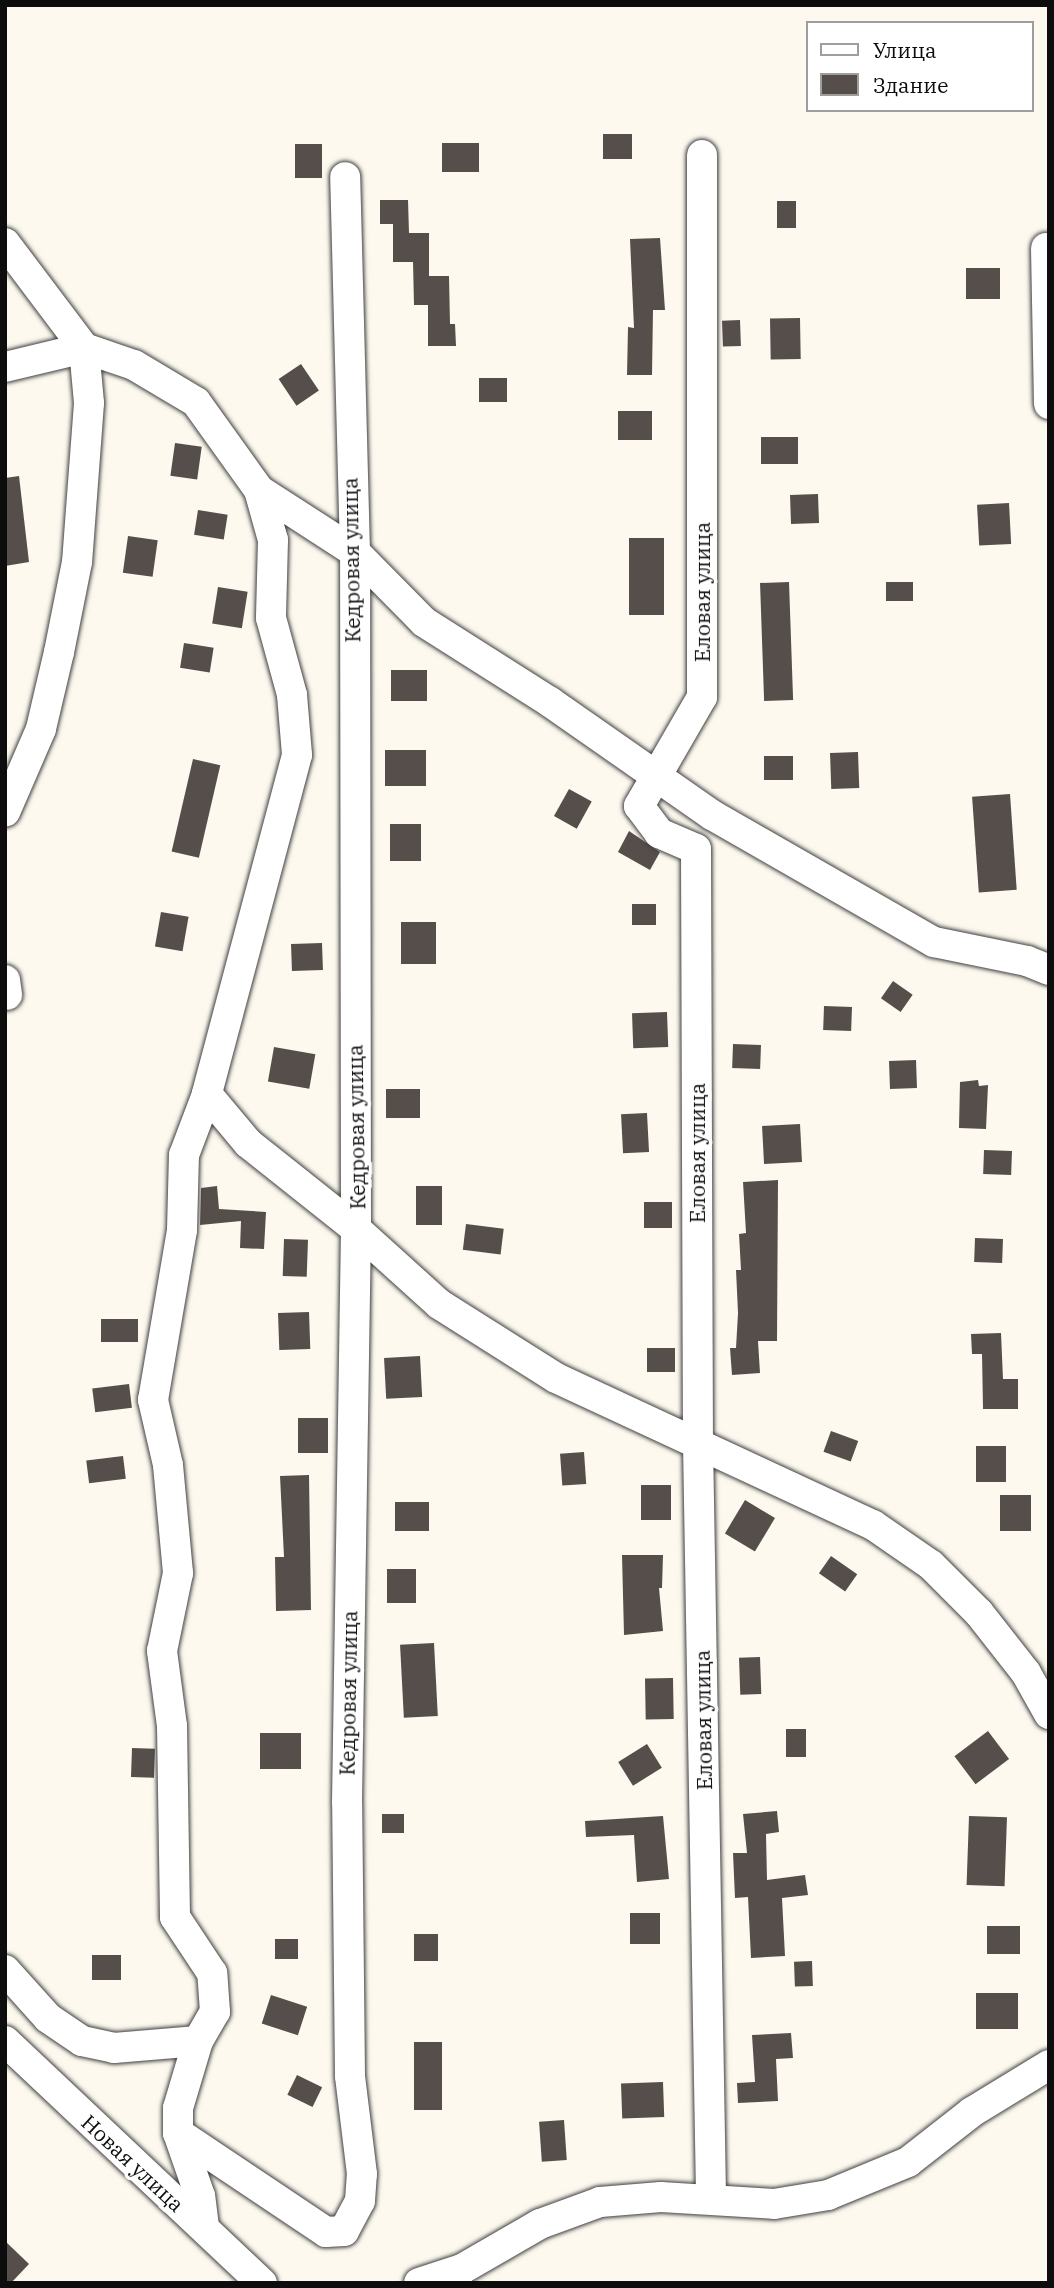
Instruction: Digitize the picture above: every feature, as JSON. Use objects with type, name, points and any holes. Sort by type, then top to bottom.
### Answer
[{"type":"street","name":"Еловая улица","points":[[702,155],[702,696],[653,776],[639,806],[659,833],[696,849],[698,1443],[711,2199]]},
{"type":"street","name":"Кедровая улица","points":[[178,2133],[326,2232],[344,2231],[360,2201],[362,2174],[351,2076],[347,1802],[356,1229],[355,552],[345,177]]},
{"type":"street","points":[[5,243],[85,348],[89,403],[77,562],[41,729],[5,812]]},
{"type":"street","points":[[1046,248],[1049,404]]},
{"type":"street","points":[[5,367],[85,348],[134,365],[196,402],[259,490],[273,540],[271,618],[292,695],[297,755],[207,1094],[184,1155],[182,1230],[153,1400],[168,1465],[178,1573],[162,1651],[172,1726],[175,1917],[212,1973],[215,2012],[198,2041],[177,2108],[178,2133],[200,2196],[204,2227]]},
{"type":"street","points":[[259,490],[355,552],[424,622],[561,710],[712,815],[934,942],[1027,961],[1049,970]]},
{"type":"street","points":[[696,849],[712,815]]},
{"type":"street","points":[[207,1094],[248,1143],[356,1229],[439,1304],[556,1378],[873,1525],[931,1565],[979,1613],[1026,1673],[1049,1714]]},
{"type":"street","points":[[5,1970],[48,2018],[82,2042],[114,2048],[198,2041]]},
{"type":"street","name":"Новая улица","points":[[5,2041],[262,2283]]},
{"type":"street","points":[[419,2283],[462,2269],[540,2224],[600,2202],[711,2199],[774,2204],[828,2195],[908,2162],[972,2112],[1049,2065]]},
{"type":"building","points":[[603,134],[632,134],[632,159],[603,159]]},
{"type":"building","points":[[442,143],[479,143],[479,172],[442,172]]},
{"type":"building","points":[[295,144],[322,144],[322,178],[295,178]]},
{"type":"building","points":[[380,200],[408,200],[409,233],[429,233],[429,276],[449,276],[450,324],[455,324],[456,346],[428,346],[428,305],[414,305],[413,262],[393,262],[393,224],[380,224]]},
{"type":"building","points":[[777,201],[796,201],[796,228],[777,228]]},
{"type":"building","points":[[660,238],[665,310],[653,310],[652,375],[627,375],[628,327],[634,328],[630,239]]},
{"type":"building","points":[[966,268],[1000,268],[1000,299],[966,299]]},
{"type":"building","points":[[800,318],[801,359],[771,360],[770,319]]},
{"type":"building","points":[[740,320],[741,346],[723,347],[722,321]]},
{"type":"building","points":[[301,364],[319,391],[297,406],[279,379]]},
{"type":"building","points":[[479,378],[507,378],[507,402],[479,402]]},
{"type":"building","points":[[618,411],[652,411],[652,440],[618,440]]},
{"type":"building","points":[[761,437],[798,437],[798,464],[761,464]]},
{"type":"building","points":[[175,443],[202,447],[197,479],[170,476]]},
{"type":"building","points":[[19,476],[29,562],[5,566],[5,478]]},
{"type":"building","points":[[818,494],[819,523],[791,524],[790,495]]},
{"type":"building","points":[[1009,503],[1011,544],[979,546],[977,505]]},
{"type":"building","points":[[198,510],[228,515],[224,539],[194,535]]},
{"type":"building","points":[[128,536],[158,540],[153,577],[123,573]]},
{"type":"building","points":[[629,538],[664,538],[664,615],[629,615]]},
{"type":"building","points":[[789,582],[793,700],[764,701],[760,583]]},
{"type":"building","points":[[886,582],[913,582],[913,601],[886,601]]},
{"type":"building","points":[[218,587],[248,592],[242,628],[212,624]]},
{"type":"building","points":[[184,643],[214,648],[210,672],[180,668]]},
{"type":"building","points":[[391,670],[427,670],[427,701],[391,701]]},
{"type":"building","points":[[385,750],[426,750],[426,786],[385,786]]},
{"type":"building","points":[[858,752],[859,788],[831,789],[830,753]]},
{"type":"building","points":[[764,756],[793,756],[793,780],[764,780]]},
{"type":"building","points":[[193,759],[220,765],[199,858],[172,852]]},
{"type":"building","points":[[569,789],[592,802],[577,829],[554,816]]},
{"type":"building","points":[[1010,794],[1017,890],[979,892],[972,797]]},
{"type":"building","points":[[390,824],[421,824],[421,861],[390,861]]},
{"type":"building","points":[[629,831],[660,852],[650,870],[618,852]]},
{"type":"building","points":[[632,904],[656,904],[656,925],[632,925]]},
{"type":"building","points":[[161,912],[189,917],[182,951],[155,946]]},
{"type":"building","points":[[401,922],[436,922],[436,964],[401,964]]},
{"type":"building","points":[[322,943],[323,970],[292,971],[291,944]]},
{"type":"building","points":[[893,981],[913,995],[901,1012],[881,998]]},
{"type":"building","points":[[824,1006],[852,1007],[851,1031],[823,1030]]},
{"type":"building","points":[[667,1012],[668,1047],[633,1048],[632,1013]]},
{"type":"building","points":[[733,1044],[761,1045],[760,1069],[732,1068]]},
{"type":"building","points":[[274,1047],[315,1054],[309,1089],[268,1081]]},
{"type":"building","points":[[916,1060],[917,1088],[890,1089],[889,1061]]},
{"type":"building","points":[[978,1080],[979,1086],[988,1085],[986,1129],[959,1128],[960,1082]]},
{"type":"building","points":[[386,1089],[420,1089],[420,1118],[386,1118]]},
{"type":"building","points":[[647,1113],[649,1152],[623,1153],[621,1114]]},
{"type":"building","points":[[800,1124],[802,1162],[764,1164],[762,1126]]},
{"type":"building","points":[[984,1150],[1012,1151],[1011,1175],[983,1174]]},
{"type":"building","points":[[778,1180],[777,1341],[758,1341],[760,1373],[732,1375],[730,1348],[736,1348],[738,1313],[736,1270],[741,1270],[739,1234],[746,1233],[743,1182]]},
{"type":"building","points":[[217,1186],[219,1209],[266,1212],[264,1249],[240,1248],[241,1221],[200,1225],[201,1188]]},
{"type":"building","points":[[416,1186],[442,1186],[442,1225],[416,1225]]},
{"type":"building","points":[[644,1202],[672,1202],[672,1228],[644,1228]]},
{"type":"building","points":[[466,1224],[504,1229],[501,1254],[463,1250]]},
{"type":"building","points":[[975,1238],[1003,1239],[1002,1263],[974,1262]]},
{"type":"building","points":[[284,1239],[308,1240],[307,1277],[283,1276]]},
{"type":"building","points":[[309,1312],[310,1349],[279,1350],[278,1313]]},
{"type":"building","points":[[101,1319],[138,1319],[138,1342],[101,1342]]},
{"type":"building","points":[[1001,1333],[1003,1379],[1018,1379],[1018,1409],[983,1409],[982,1354],[972,1354],[971,1334]]},
{"type":"building","points":[[647,1348],[675,1348],[675,1372],[647,1372]]},
{"type":"building","points":[[420,1356],[422,1397],[386,1399],[384,1358]]},
{"type":"building","points":[[129,1384],[132,1408],[95,1412],[92,1389]]},
{"type":"building","points":[[298,1418],[328,1418],[328,1453],[298,1453]]},
{"type":"building","points":[[831,1431],[858,1441],[851,1462],[823,1452]]},
{"type":"building","points":[[976,1446],[1006,1446],[1006,1482],[976,1482]]},
{"type":"building","points":[[584,1452],[586,1484],[562,1486],[560,1454]]},
{"type":"building","points":[[123,1456],[126,1479],[89,1483],[86,1461]]},
{"type":"building","points":[[309,1475],[311,1610],[276,1611],[275,1557],[284,1557],[280,1476]]},
{"type":"building","points":[[641,1485],[671,1485],[671,1520],[641,1520]]},
{"type":"building","points":[[1000,1495],[1031,1495],[1031,1531],[1000,1531]]},
{"type":"building","points":[[745,1500],[775,1518],[755,1551],[725,1533]]},
{"type":"building","points":[[395,1502],[429,1502],[429,1531],[395,1531]]},
{"type":"building","points":[[622,1555],[663,1555],[662,1588],[659,1588],[663,1631],[624,1635]]},
{"type":"building","points":[[831,1556],[857,1574],[845,1592],[819,1573]]},
{"type":"building","points":[[387,1569],[416,1569],[416,1603],[387,1603]]},
{"type":"building","points":[[434,1643],[438,1716],[404,1718],[400,1645]]},
{"type":"building","points":[[760,1657],[761,1694],[740,1695],[739,1658]]},
{"type":"building","points":[[645,1678],[673,1678],[674,1719],[646,1719]]},
{"type":"building","points":[[786,1729],[806,1729],[806,1757],[786,1757]]},
{"type":"building","points":[[988,1731],[1009,1759],[976,1784],[954,1756]]},
{"type":"building","points":[[260,1733],[301,1733],[301,1769],[260,1769]]},
{"type":"building","points":[[647,1744],[662,1768],[633,1786],[618,1762]]},
{"type":"building","points":[[132,1748],[155,1749],[154,1778],[131,1777]]},
{"type":"building","points":[[777,1811],[779,1832],[766,1834],[767,1880],[805,1875],[808,1895],[782,1898],[785,1956],[751,1958],[748,1897],[735,1898],[733,1853],[747,1853],[743,1814]]},
{"type":"building","points":[[382,1814],[404,1814],[404,1833],[382,1833]]},
{"type":"building","points":[[663,1816],[669,1879],[637,1882],[634,1835],[586,1837],[585,1821]]},
{"type":"building","points":[[969,1816],[1007,1817],[1005,1886],[967,1885]]},
{"type":"building","points":[[630,1913],[660,1913],[660,1944],[630,1944]]},
{"type":"building","points":[[987,1926],[1020,1926],[1020,1954],[987,1954]]},
{"type":"building","points":[[414,1934],[438,1934],[438,1961],[414,1961]]},
{"type":"building","points":[[275,1939],[298,1939],[298,1959],[275,1959]]},
{"type":"building","points":[[92,1955],[121,1955],[121,1980],[92,1980]]},
{"type":"building","points":[[812,1961],[813,1986],[795,1987],[794,1962]]},
{"type":"building","points":[[976,1993],[1018,1993],[1018,2029],[976,2029]]},
{"type":"building","points":[[271,1995],[307,2007],[298,2035],[262,2024]]},
{"type":"building","points":[[791,2033],[793,2058],[776,2059],[778,2101],[738,2103],[737,2083],[755,2082],[752,2035]]},
{"type":"building","points":[[414,2042],[442,2042],[442,2110],[414,2110]]},
{"type":"building","points":[[297,2075],[322,2087],[313,2107],[287,2095]]},
{"type":"building","points":[[663,2082],[664,2117],[622,2118],[621,2083]]},
{"type":"building","points":[[564,2120],[567,2160],[542,2162],[539,2122]]},
{"type":"building","points":[[5,2241],[29,2264],[11,2283],[5,2283]]}]
